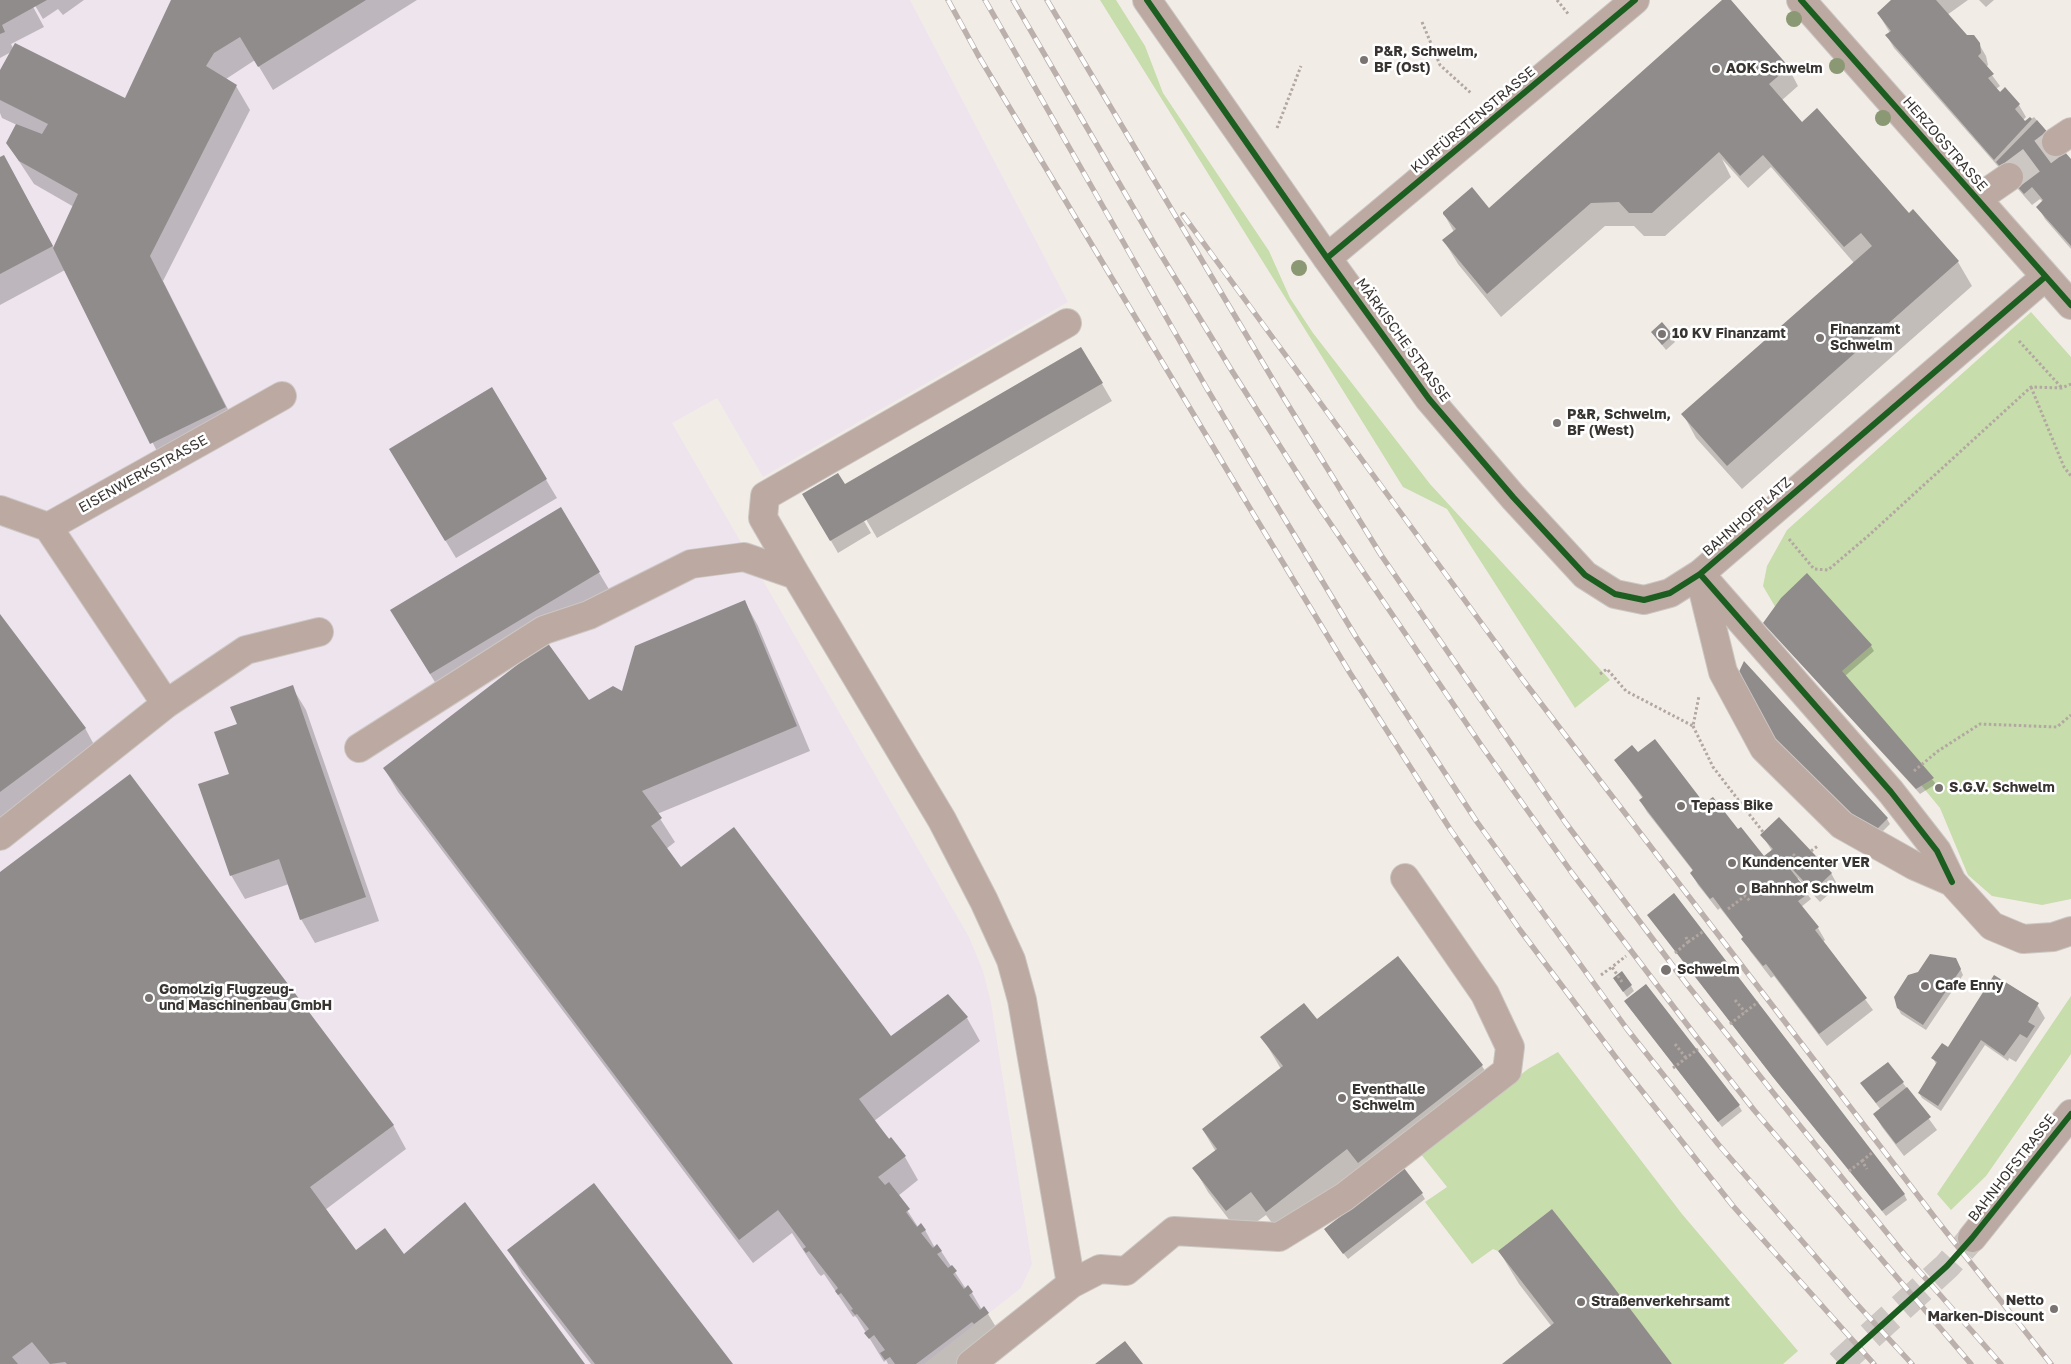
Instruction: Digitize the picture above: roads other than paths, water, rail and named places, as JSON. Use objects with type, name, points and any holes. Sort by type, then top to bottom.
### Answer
[{"type":"main road","name":"BAHNHOFSTRASSE","points":[[1972,1238],[2071,1114]]},
{"type":"street","name":"MÄRKISCHE STRASSE","points":[[1147,0],[1327,258],[1429,399],[1518,503],[1585,575],[1615,594],[1644,600],[1670,593],[1700,574]]},
{"type":"street","name":"KURFÜRSTENSTRASSE","points":[[1327,258],[1635,0]]},
{"type":"street","name":"HERZOGSTRASSE","points":[[1801,0],[2071,305]]},
{"type":"street","points":[[1977,200],[2009,177]]},
{"type":"street","name":"BAHNHOFPLATZ","points":[[1952,882],[1937,851],[1891,792],[1700,574],[2045,277]]},
{"type":"street","points":[[1067,323],[765,496],[763,518],[942,820],[984,901],[1011,960],[1025,1017],[1071,1284]]},
{"type":"street","name":"EISENWERKSTRASSE","points":[[48,527],[282,396]]},
{"type":"street","points":[[0,510],[48,527],[166,704]]},
{"type":"street","points":[[358,748],[544,630],[589,616],[690,564],[744,557],[796,575]]},
{"type":"street","points":[[1700,574],[1723,672],[1764,748],[1842,825],[1915,866],[1952,882],[1992,926],[2023,939],[2053,937],[2071,930]]},
{"type":"street","points":[[0,836],[166,704],[246,650],[319,632]]},
{"type":"street","points":[[970,1364],[1071,1284],[1100,1269],[1126,1271],[1174,1231],[1279,1237],[1344,1197],[1507,1071],[1510,1047],[1485,994],[1405,878]]},
{"type":"tunnel","points":[[2009,177],[2056,142]]},
{"type":"tunnel","points":[[1839,1364],[1947,1266],[1972,1238]]},
{"type":"railway","points":[[948,0],[978,55],[1254,515],[1350,673],[1450,829],[1520,930],[1623,1067],[1733,1206],[1874,1364]]},
{"type":"railway","points":[[985,0],[1206,387],[1272,498],[1356,637],[1477,822],[1627,1029],[1718,1144],[1854,1301],[1912,1364]]},
{"type":"railway","points":[[1013,0],[1155,245],[1232,371],[1313,498],[1481,745],[1572,873],[1754,1110],[1971,1364]]},
{"type":"railway","points":[[1047,0],[1285,400],[1381,555],[1565,822],[1685,982],[1779,1100],[1904,1254],[2001,1364]]},
{"type":"railway","points":[[1183,215],[1523,680],[1939,1223],[2051,1364]]},
{"type":"place","name":"P&R, Schwelm, BF (Ost)","points":[[1364,60]]},
{"type":"place","name":"AOK Schwelm","points":[[1716,69]]},
{"type":"place","name":"10 KV Finanzamt","points":[[1662,334]]},
{"type":"place","name":"Finanzamt Schwelm","points":[[1820,338]]},
{"type":"place","name":"P&R, Schwelm, BF (West)","points":[[1557,423]]},
{"type":"place","name":"S.G.V. Schwelm","points":[[1939,788]]},
{"type":"place","name":"Tepass Bike","points":[[1681,806]]},
{"type":"place","name":"Kundencenter VER","points":[[1732,863]]},
{"type":"place","name":"Bahnhof Schwelm","points":[[1741,889]]},
{"type":"place","name":"Schwelm","points":[[1666,970]]},
{"type":"place","name":"Cafe Enny","points":[[1925,986]]},
{"type":"place","name":"Gomolzig Flugzeug- und Maschinenbau GmbH","points":[[149,998]]},
{"type":"place","name":"Eventhalle Schwelm","points":[[1342,1098]]},
{"type":"place","name":"Straßenverkehrsamt","points":[[1581,1302]]},
{"type":"place","name":"Netto Marken-Discount","points":[[2054,1309]]}]
